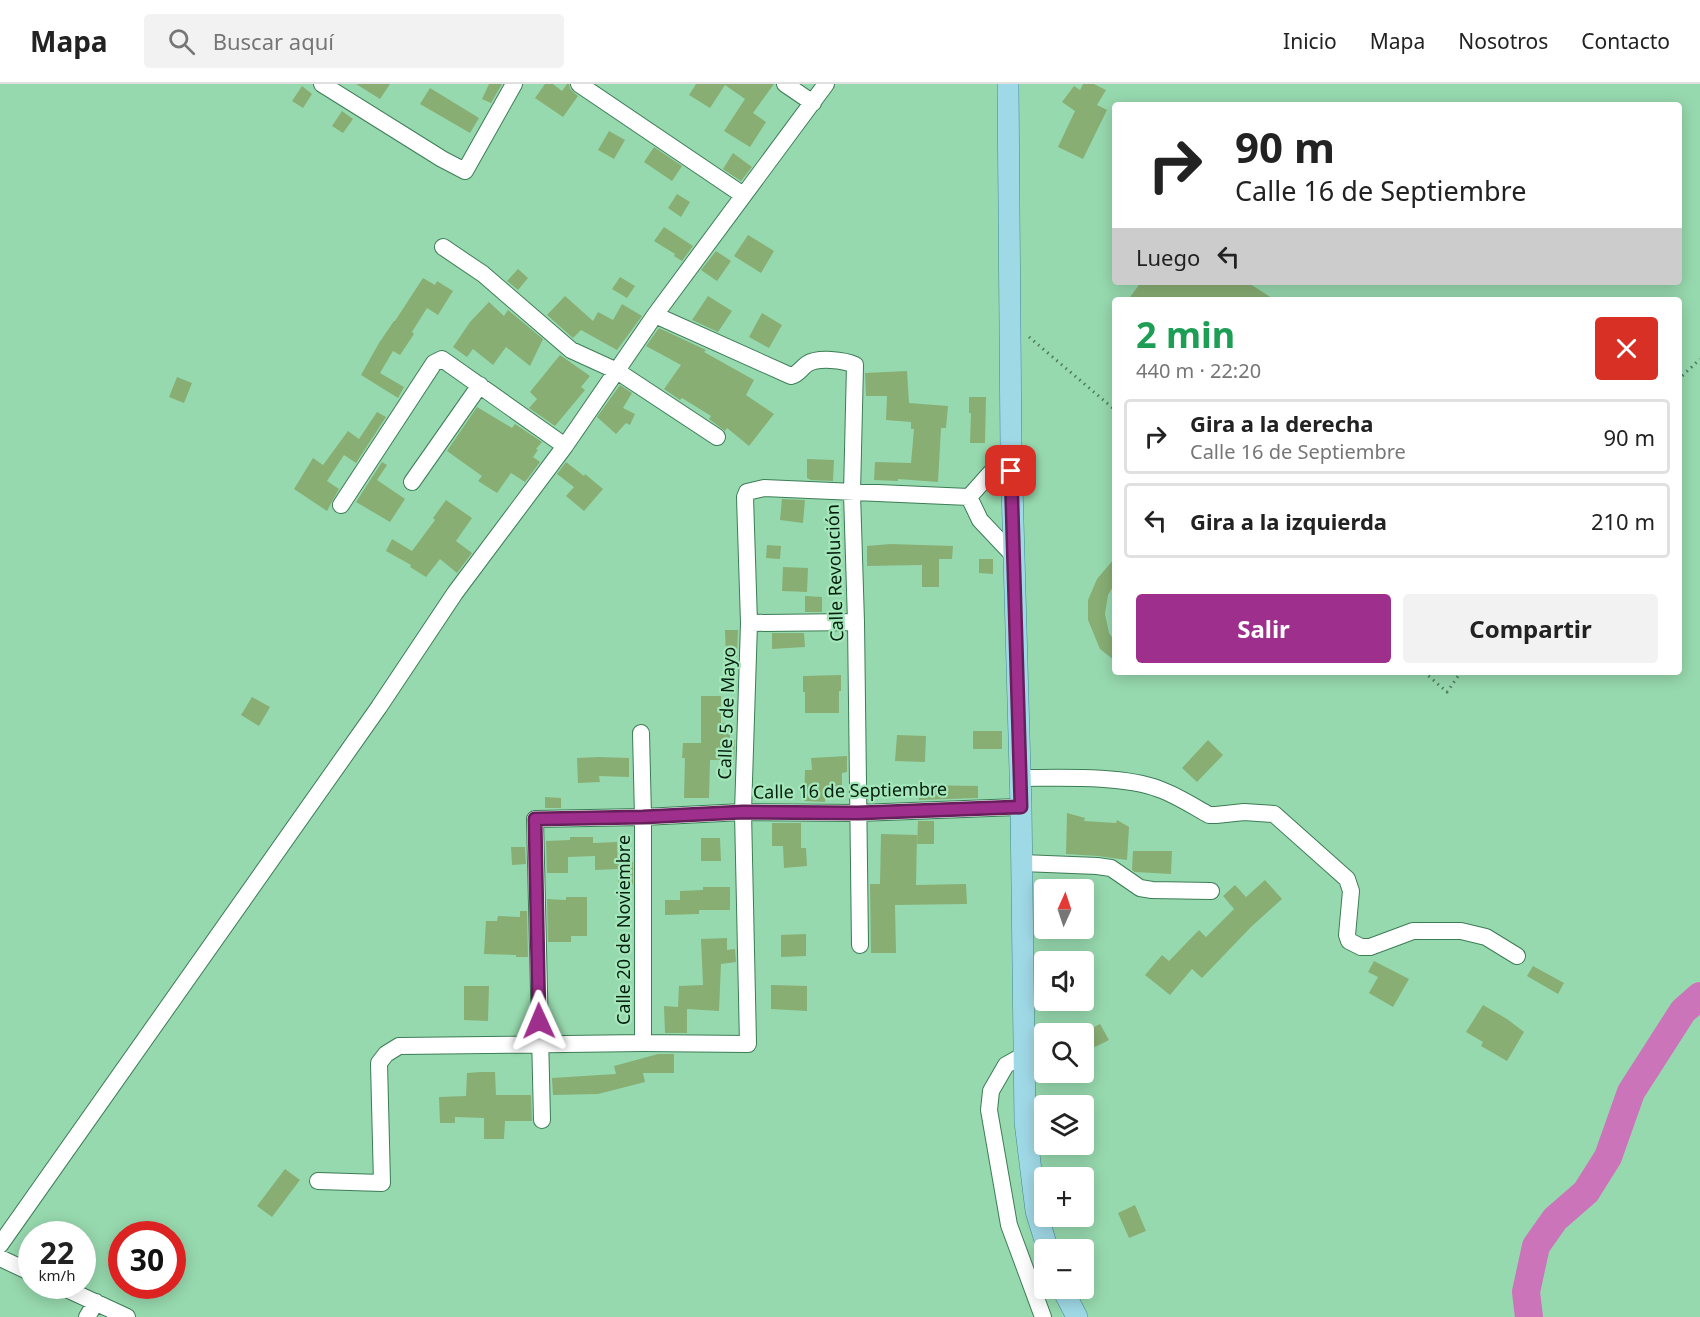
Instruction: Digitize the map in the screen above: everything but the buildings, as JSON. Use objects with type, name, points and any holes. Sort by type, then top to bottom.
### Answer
[{"type":"main road","points":[[1008,84],[1011,450],[1021,807],[1025,1122],[1036,1210],[1045,1239]]},
{"type":"main road","points":[[1068,1299],[1077,1317]]},
{"type":"street","points":[[322,84],[465,171],[514,84]]},
{"type":"street","points":[[579,84],[742,195]]},
{"type":"street","points":[[785,84],[813,103]]},
{"type":"street","points":[[0,1245],[379,707],[455,593],[565,446],[655,315],[742,195],[826,84]]},
{"type":"street","points":[[443,247],[483,274],[571,350],[617,371],[717,437]]},
{"type":"street","name":"Calle Revolución","points":[[655,315],[791,376],[798,374],[808,363],[845,360],[855,365],[852,493],[860,945]]},
{"type":"street","points":[[341,505],[434,363],[442,360],[565,446]]},
{"type":"street","points":[[412,482],[480,385]]},
{"type":"street","points":[[969,497],[1011,450]]},
{"type":"street","name":"Calle 5 de Mayo","points":[[643,1042],[748,1044],[743,812],[749,623],[745,497],[747,492],[764,488],[852,493]]},
{"type":"street","points":[[852,493],[969,497]]},
{"type":"street","points":[[969,497],[981,520],[1014,556]]},
{"type":"street","points":[[749,623],[856,622]]},
{"type":"street","name":"Calle 20 de Noviembre","points":[[641,733],[643,1042]]},
{"type":"street","points":[[1020,778],[1125,781],[1159,789],[1209,815],[1244,812],[1274,814],[1347,879],[1351,891],[1348,941],[1361,947],[1370,947],[1413,930],[1461,931],[1486,937],[1517,956]]},
{"type":"street","name":"Calle 16 de Septiembre","points":[[540,1043],[535,819],[743,812],[858,813],[1021,807]]},
{"type":"street","points":[[1022,863],[1111,868],[1140,888],[1211,891]]},
{"type":"street","points":[[318,1181],[382,1183],[380,1063],[386,1054],[399,1046],[643,1042]]},
{"type":"street","points":[[540,1043],[542,1120]]},
{"type":"street","points":[[1024,1055],[1006,1065],[991,1091],[989,1110],[1009,1225],[1043,1317]]},
{"type":"street","points":[[0,1258],[18,1266]]},
{"type":"street","points":[[89,1299],[127,1317]]},
{"type":"street","points":[[87,1317],[96,1302]]},
{"type":"path","points":[[1010,320],[1112,407]]},
{"type":"path","points":[[1682,376],[1700,359]]},
{"type":"path","points":[[1427,675],[1447,692],[1459,675]]},
{"type":"waterway","points":[[1529,1317],[1526,1292],[1536,1246],[1555,1219],[1586,1192],[1608,1157],[1631,1092],[1683,1011],[1700,996]]},
{"type":"route","points":[[539,1021],[535,819],[743,812],[858,813],[1021,807],[1011,471]]}]
